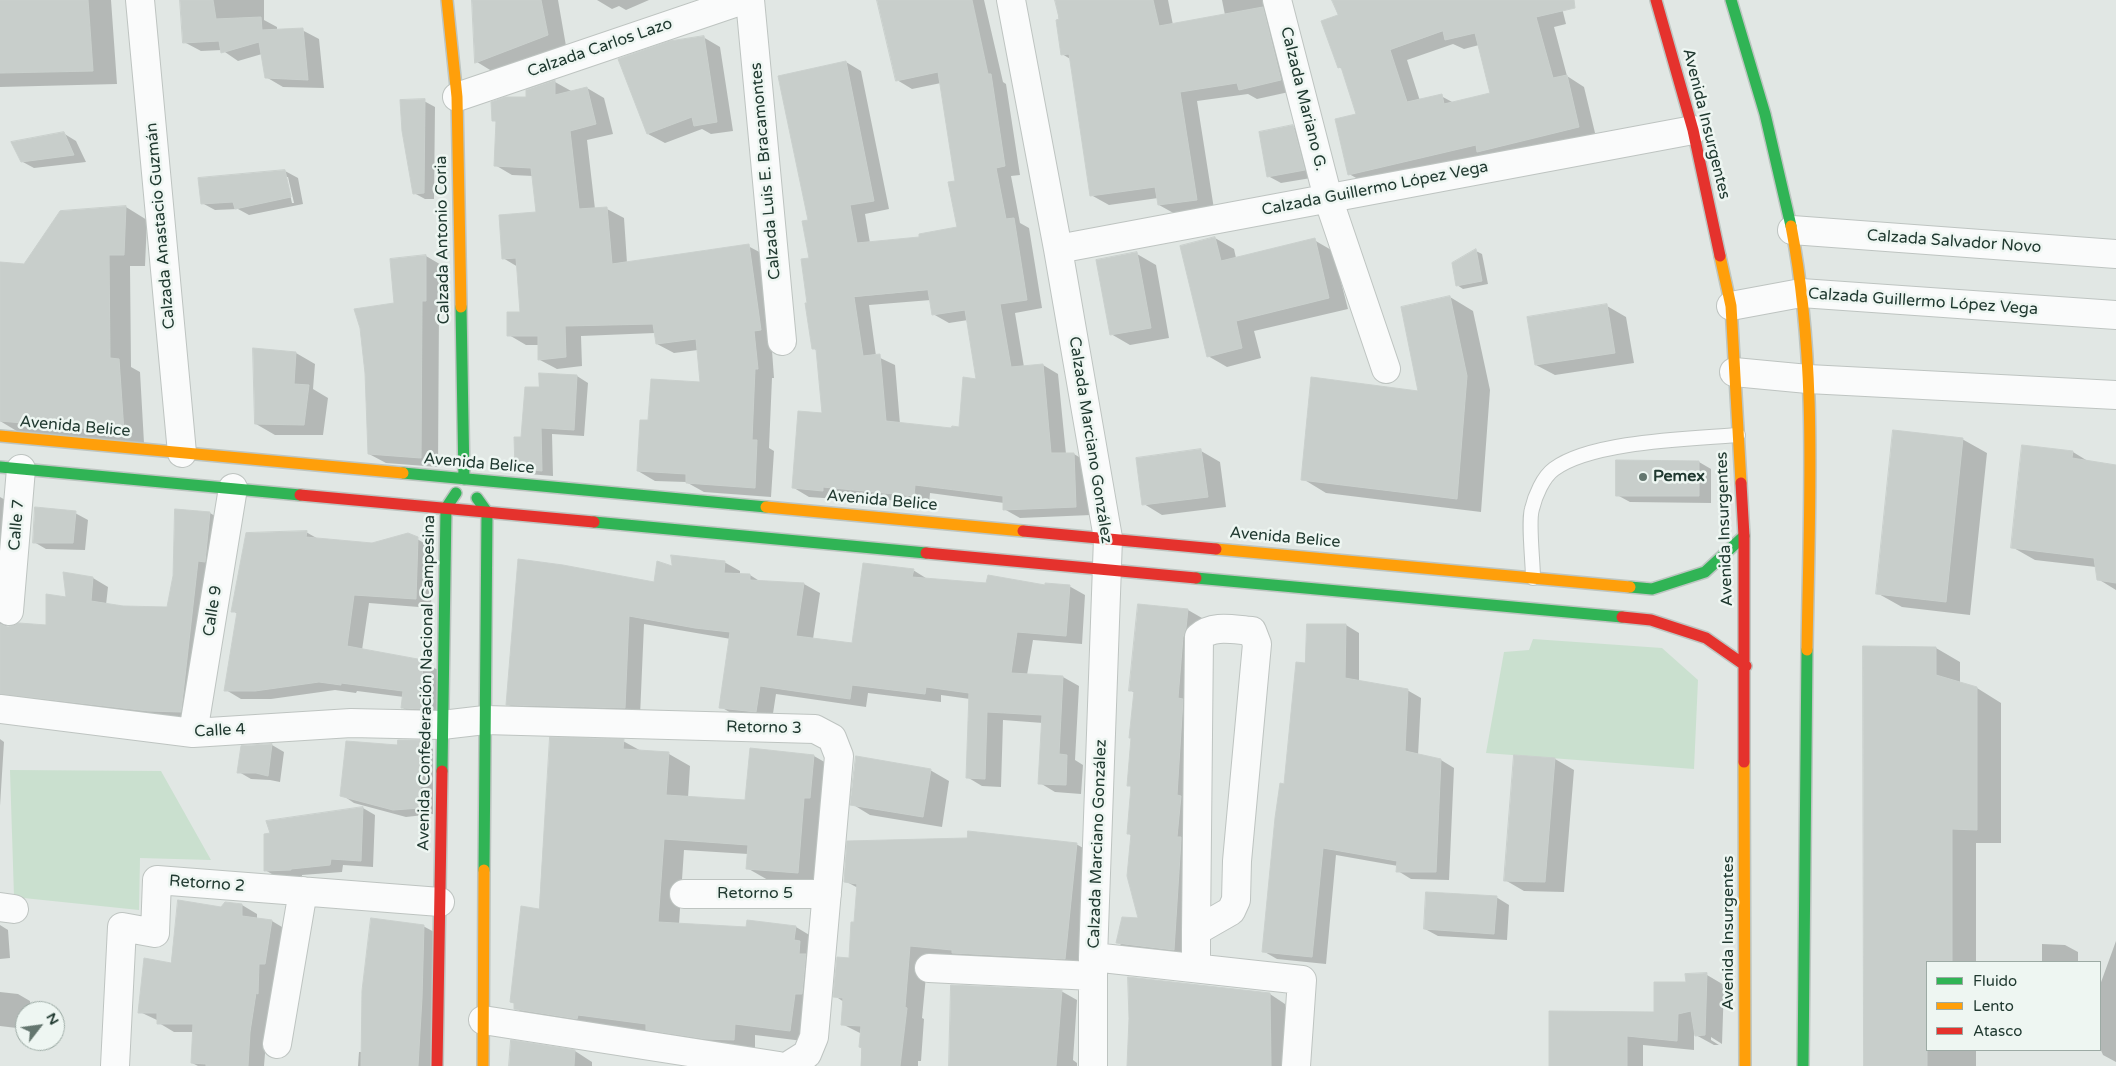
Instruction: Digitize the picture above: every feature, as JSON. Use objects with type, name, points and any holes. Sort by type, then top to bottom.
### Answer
[{"type":"main road","name":"Calzada Antonio Coria","points":[[447,0],[456,97],[464,479]]},
{"type":"main road","name":"Avenida Insurgentes","points":[[1656,0],[1693,130],[1730,306],[1744,536],[1746,666],[1745,1066]]},
{"type":"main road","points":[[1731,0],[1761,97],[1792,230],[1801,293],[1808,378],[1809,514],[1803,1066]]},
{"type":"main road","name":"Avenida Belice","points":[[0,436],[1652,589],[1705,572],[1744,536]]},
{"type":"main road","points":[[11,468],[1651,620],[1706,638],[1746,666]]},
{"type":"main road","points":[[464,479],[487,512],[483,1066]]},
{"type":"main road","name":"Avenida Confederación Nacional Campesina","points":[[437,1066],[446,508],[464,479]]},
{"type":"street","name":"Calzada Anastacio Guzmán","points":[[140,0],[182,453]]},
{"type":"street","name":"Calzada Carlos Lazo","points":[[456,97],[743,0]]},
{"type":"street","name":"Calzada Luis E. Bracamontes","points":[[750,0],[782,341]]},
{"type":"street","name":"Calzada Marciano González","points":[[1010,0],[1058,249],[1108,538],[1093,967],[1093,1066]]},
{"type":"street","name":"Calzada Mariano G.","points":[[1277,0],[1328,198],[1386,369]]},
{"type":"street","name":"Calzada Guillermo López Vega","points":[[1058,249],[1693,130]]},
{"type":"street","name":"Calzada Salvador Novo","points":[[1792,230],[2116,254]]},
{"type":"street","name":"Calzada Guillermo López Vega","points":[[1730,306],[1801,293],[2116,315]]},
{"type":"street","points":[[1734,372],[1808,378],[2116,395]]},
{"type":"street","name":"Calle 7","points":[[9,611],[11,468]]},
{"type":"street","name":"Calle 9","points":[[193,733],[233,488]]},
{"type":"street","points":[[1196,931],[1231,911],[1236,900],[1237,861],[1257,644],[1252,631],[1216,629],[1207,631],[1200,637],[1196,931],[1196,968]]},
{"type":"street","name":"Calle 4","points":[[0,710],[193,733],[351,723],[442,725]]},
{"type":"street","name":"Retorno 3","points":[[442,725],[485,720],[815,729],[832,738],[839,756],[814,1037],[807,1054],[788,1066]]},
{"type":"street","name":"Retorno 2","points":[[115,1066],[122,927],[155,933],[157,880],[440,902]]},
{"type":"street","points":[[277,1044],[303,891]]},
{"type":"street","name":"Retorno 5","points":[[684,894],[827,894]]},
{"type":"street","points":[[929,968],[1196,968],[1302,980],[1296,1066]]},
{"type":"street","points":[[483,1020],[779,1066]]},
{"type":"lane","points":[[1533,578],[1531,510],[1541,486],[1553,470],[1583,455],[1637,444],[1738,435]]},
{"type":"green space","points":[[1533,639],[1662,648],[1698,680],[1694,769],[1486,753],[1504,652],[1529,650]]},
{"type":"green space","points":[[10,770],[161,771],[211,860],[140,858],[139,910],[14,897]]},
{"type":"building","points":[[0,0],[88,0],[93,71],[0,73]]},
{"type":"building","points":[[180,0],[213,0],[216,19],[261,17],[262,30],[303,28],[308,80],[265,78],[259,42],[221,53],[219,41],[183,43]]},
{"type":"building","points":[[472,0],[541,0],[548,35],[475,63]]},
{"type":"building","points":[[877,0],[972,0],[988,74],[991,74],[1005,166],[996,168],[1006,219],[1014,218],[1027,300],[1000,304],[1011,367],[1043,364],[1051,453],[1074,453],[1076,507],[1003,510],[1003,496],[915,485],[914,496],[823,487],[823,491],[792,488],[798,411],[822,413],[816,349],[812,349],[801,259],[809,258],[802,221],[808,220],[778,76],[846,61],[874,201],[850,205],[857,243],[919,237],[919,234],[957,227],[948,182],[955,181],[938,72],[896,81]],"holes":[[[928,290],[932,315],[965,310],[976,379],[963,377],[959,427],[952,426],[951,428],[886,421],[880,354],[863,356],[854,297]]]},
{"type":"building","points":[[1055,0],[1153,0],[1159,26],[1263,7],[1281,80],[1239,90],[1237,83],[1180,92],[1197,200],[1158,205],[1155,187],[1090,196],[1069,54],[1061,55],[1056,20],[1059,19]]},
{"type":"building","points":[[1332,0],[1574,0],[1575,8],[1536,17],[1553,78],[1567,75],[1579,127],[1477,152],[1476,145],[1348,175],[1335,119],[1356,114],[1341,67],[1338,68],[1321,21],[1338,15]],"holes":[[[1443,31],[1445,40],[1475,33],[1490,93],[1444,104],[1442,94],[1407,102],[1390,50]]]},
{"type":"building","points":[[704,36],[717,122],[694,126],[692,117],[647,134],[618,59],[670,41]]},
{"type":"building","points":[[555,80],[555,95],[587,87],[596,124],[570,131],[579,209],[607,207],[612,264],[749,244],[761,330],[754,331],[758,369],[755,369],[752,440],[757,440],[755,488],[686,483],[686,474],[637,471],[640,420],[648,420],[651,379],[700,382],[696,339],[656,344],[653,324],[565,326],[566,357],[538,360],[538,336],[507,336],[507,312],[520,312],[516,258],[502,259],[499,215],[536,212],[531,168],[494,166],[496,121],[492,121],[491,102],[505,97],[526,97],[526,90]]},
{"type":"building","points":[[425,99],[424,193],[413,194],[402,131],[400,100]]},
{"type":"building","points":[[1293,125],[1305,170],[1267,177],[1259,132]]},
{"type":"building","points":[[64,132],[74,155],[21,162],[11,142]]},
{"type":"building","points":[[285,170],[291,197],[235,209],[233,202],[201,204],[198,178]]},
{"type":"building","points":[[126,206],[124,255],[109,255],[110,358],[119,359],[124,432],[0,421],[0,262],[24,264],[60,211]]},
{"type":"building","points":[[1215,237],[1221,261],[1315,238],[1329,298],[1236,321],[1242,348],[1207,357],[1180,246]]},
{"type":"building","points":[[1476,249],[1482,281],[1456,286],[1452,263]]},
{"type":"building","points":[[1137,252],[1151,328],[1110,335],[1096,260]]},
{"type":"building","points":[[426,255],[426,301],[422,301],[421,458],[368,454],[365,373],[360,328],[354,309],[394,303],[390,259]]},
{"type":"building","points":[[1450,296],[1467,376],[1457,499],[1301,480],[1311,377],[1418,391],[1401,307]]},
{"type":"building","points":[[1607,304],[1615,353],[1535,365],[1527,317]]},
{"type":"building","points":[[253,348],[296,352],[294,384],[309,385],[304,425],[255,424]]},
{"type":"building","points":[[539,373],[577,375],[574,430],[541,428],[542,471],[515,468],[514,437],[521,437],[525,387],[539,387]]},
{"type":"building","points":[[1893,430],[1963,438],[1946,602],[1876,594]]},
{"type":"building","points":[[2022,445],[2073,451],[2072,458],[2116,465],[2116,583],[2097,580],[2094,558],[2011,548]]},
{"type":"building","points":[[1201,449],[1208,497],[1142,505],[1136,458]]},
{"type":"building","points":[[1616,460],[1699,461],[1699,496],[1616,496]]},
{"type":"building","points":[[35,507],[76,511],[73,543],[33,543]]},
{"type":"building","points":[[175,509],[210,512],[205,562],[198,561],[181,712],[148,711],[0,694],[0,624],[8,627],[19,623],[46,625],[46,594],[66,597],[63,572],[93,577],[91,601],[123,606],[167,607],[173,576]]},
{"type":"building","points":[[307,531],[306,537],[372,543],[408,533],[418,537],[416,599],[354,595],[347,646],[423,660],[421,709],[401,708],[403,691],[341,683],[341,685],[319,682],[255,691],[224,691],[237,612],[231,612],[246,533]]},
{"type":"building","points":[[671,555],[725,561],[724,573],[750,574],[750,580],[804,583],[796,636],[852,643],[863,563],[914,569],[912,577],[986,583],[988,575],[1045,585],[1045,583],[1070,585],[1066,636],[1017,632],[1011,673],[1063,676],[1059,754],[1067,755],[1066,785],[1038,784],[1042,715],[987,712],[985,779],[966,778],[969,693],[926,687],[925,694],[852,685],[850,699],[760,686],[756,712],[719,708],[730,632],[695,628],[629,616],[625,708],[506,705],[518,559],[563,565],[654,582],[657,561],[672,566]]},
{"type":"building","points":[[1138,604],[1188,609],[1183,637],[1178,698],[1183,699],[1177,795],[1181,796],[1177,837],[1181,837],[1181,840],[1174,950],[1116,943],[1122,917],[1138,918],[1127,876],[1131,834],[1127,834],[1131,786],[1127,786],[1131,738],[1129,738],[1134,691],[1129,691]]},
{"type":"building","points":[[1307,624],[1346,624],[1345,678],[1408,689],[1405,751],[1441,759],[1436,872],[1396,872],[1397,861],[1323,848],[1312,957],[1262,952],[1275,818],[1280,783],[1284,784],[1296,662],[1305,663]]},
{"type":"building","points":[[1863,646],[1936,647],[1936,675],[1977,687],[1977,830],[1952,829],[1952,961],[1926,961],[1927,1066],[1864,1066]]},
{"type":"building","points":[[550,737],[624,739],[623,749],[669,752],[666,795],[745,800],[750,748],[814,755],[810,798],[804,798],[798,873],[746,869],[748,845],[664,839],[658,922],[746,927],[747,920],[796,926],[794,940],[800,941],[799,954],[806,954],[802,994],[795,994],[790,1031],[735,1024],[734,1040],[705,1039],[646,1030],[646,1024],[578,1015],[577,1019],[514,1009],[514,1003],[510,1002],[521,906],[539,909]]},
{"type":"building","points":[[398,740],[420,740],[421,808],[393,810],[340,796],[346,741],[397,745]]},
{"type":"building","points":[[272,744],[268,776],[256,773],[237,773],[241,746]]},
{"type":"building","points":[[1514,755],[1555,758],[1545,882],[1504,881]]},
{"type":"building","points":[[856,756],[931,769],[923,817],[850,805]]},
{"type":"building","points":[[363,807],[361,861],[331,859],[330,865],[264,871],[264,834],[270,833],[266,821]]},
{"type":"building","points":[[968,831],[1077,843],[1065,959],[952,953],[952,950],[910,946],[905,1007],[907,1008],[900,1066],[861,1066],[862,1048],[859,1047],[861,1026],[841,1025],[843,998],[833,997],[837,957],[849,958],[851,922],[854,922],[857,884],[844,882],[847,841],[967,838]]},
{"type":"building","points":[[1426,892],[1497,896],[1494,934],[1424,929]]},
{"type":"building","points":[[178,900],[221,907],[225,902],[242,904],[242,916],[272,920],[265,964],[259,964],[258,994],[256,993],[250,1032],[248,1066],[206,1066],[206,1064],[191,1063],[193,1024],[157,1024],[157,1013],[138,1013],[144,958],[171,963]]},
{"type":"building","points":[[371,918],[424,925],[418,1066],[361,1066],[362,991]]},
{"type":"building","points":[[1707,973],[1705,1035],[1695,1036],[1691,1011],[1678,1014],[1677,1041],[1627,1036],[1627,1066],[1549,1066],[1549,1011],[1654,1012],[1654,982],[1686,982],[1685,974]]},
{"type":"building","points":[[1128,977],[1270,993],[1271,1066],[1127,1066]]},
{"type":"building","points":[[951,985],[1062,990],[1056,1066],[949,1066]]},
{"type":"building","points":[[511,1040],[575,1050],[574,1066],[509,1066]]},
{"type":"traffic: fast","points":[[1731,0],[1765,114],[1791,226]]},
{"type":"traffic: fast","points":[[461,307],[464,479]]},
{"type":"traffic: fast","points":[[0,467],[300,495]]},
{"type":"traffic: fast","points":[[403,473],[766,507]]},
{"type":"traffic: fast","points":[[442,771],[446,508],[456,493]]},
{"type":"traffic: fast","points":[[477,498],[487,512],[484,870]]},
{"type":"traffic: fast","points":[[594,522],[926,553]]},
{"type":"traffic: fast","points":[[1630,587],[1652,589],[1705,572],[1744,536]]},
{"type":"traffic: fast","points":[[1196,578],[1622,617]]},
{"type":"traffic: fast","points":[[1803,1066],[1807,650]]},
{"type":"traffic: slow","points":[[447,0],[457,97],[461,307]]},
{"type":"traffic: slow","points":[[1791,226],[1800,278],[1808,384],[1810,491],[1807,650]]},
{"type":"traffic: slow","points":[[1720,256],[1731,306],[1741,483]]},
{"type":"traffic: slow","points":[[0,436],[403,473]]},
{"type":"traffic: slow","points":[[766,507],[1023,531]]},
{"type":"traffic: slow","points":[[1216,549],[1630,587]]},
{"type":"traffic: slow","points":[[1744,762],[1745,1066]]},
{"type":"traffic: slow","points":[[483,1066],[484,870]]},
{"type":"traffic: jam","points":[[1656,0],[1693,130],[1720,256]]},
{"type":"traffic: jam","points":[[1741,483],[1744,536],[1744,762]]},
{"type":"traffic: jam","points":[[300,495],[594,522]]},
{"type":"traffic: jam","points":[[1023,531],[1216,549]]},
{"type":"traffic: jam","points":[[926,553],[1196,578]]},
{"type":"traffic: jam","points":[[1622,617],[1651,620],[1706,638],[1746,666]]},
{"type":"traffic: jam","points":[[437,1066],[442,771]]},
{"type":"place","name":"Pemex","points":[[1643,477]]}]
